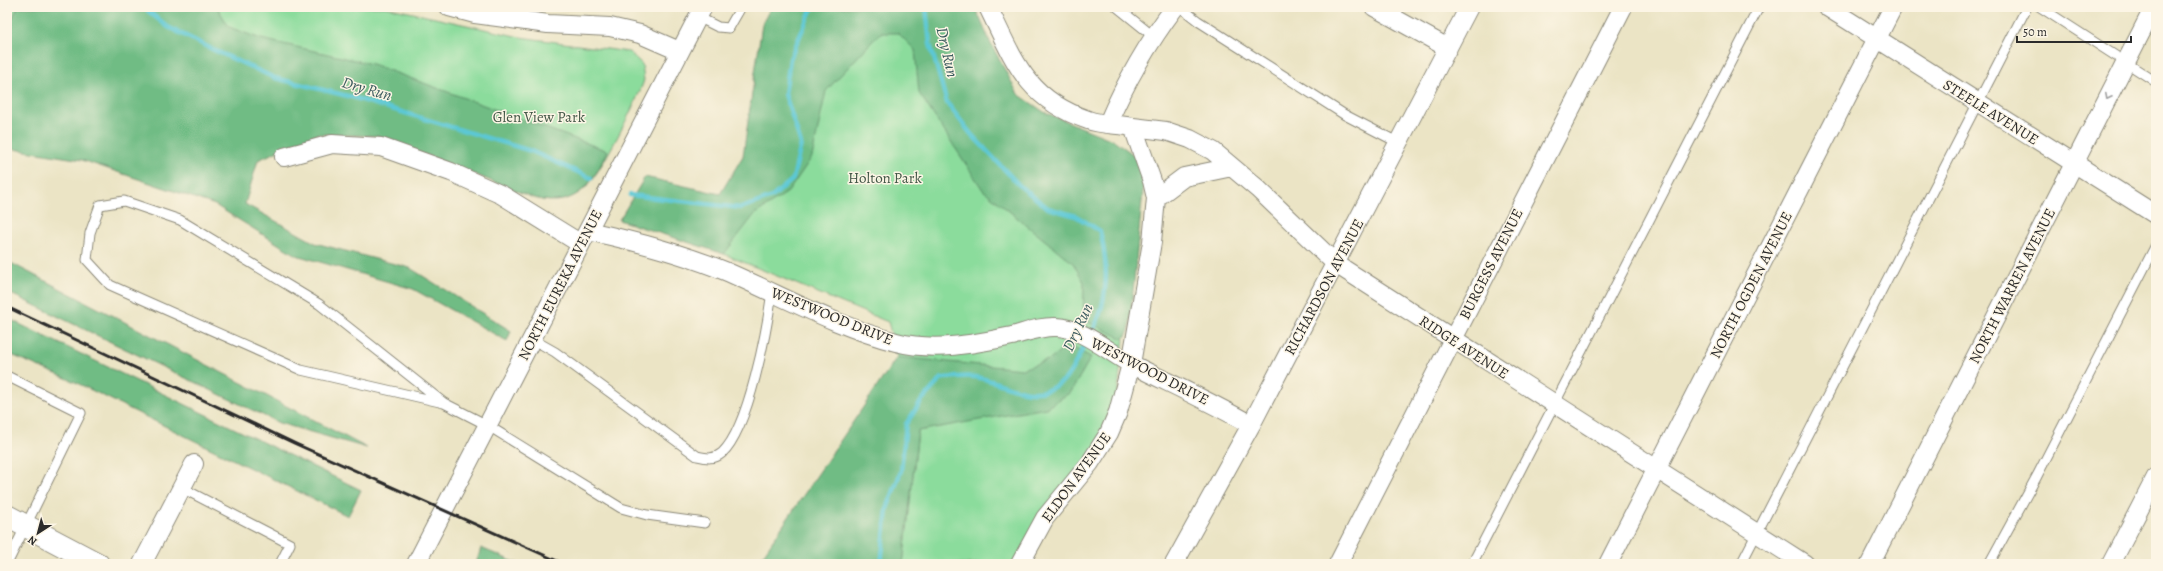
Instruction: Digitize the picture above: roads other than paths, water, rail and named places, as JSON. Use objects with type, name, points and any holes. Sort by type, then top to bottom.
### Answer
[{"type":"street","points":[[449,7],[477,10],[548,24],[610,27],[640,34],[680,51]]},
{"type":"street","points":[[988,7],[1019,70],[1032,87],[1049,101],[1088,120],[1133,127]]},
{"type":"street","points":[[1108,123],[1119,96],[1153,36],[1175,7]]},
{"type":"street","points":[[1374,7],[1448,48]]},
{"type":"street","name":"RICHARDSON AVENUE","points":[[1174,564],[1251,424],[1336,264],[1469,7]]},
{"type":"street","name":"BURGESS AVENUE","points":[[1338,564],[1623,7]]},
{"type":"street","name":"STEELE AVENUE","points":[[1827,7],[1976,103],[2156,215]]},
{"type":"street","name":"NORTH OGDEN AVENUE","points":[[1608,564],[1893,7]]},
{"type":"street","name":"NORTH WARREN AVENUE","points":[[1870,564],[2154,7]]},
{"type":"street","name":"NORTH EUREKA AVENUE","points":[[416,564],[701,12]]},
{"type":"street","name":"RIDGE AVENUE","points":[[1133,127],[1166,131],[1190,139],[1213,151],[1336,264],[1805,564]]},
{"type":"street","name":"ELDON AVENUE","points":[[1020,564],[1045,518],[1090,463],[1109,433],[1118,412],[1131,364],[1152,242],[1156,198],[1152,181],[1133,127]]},
{"type":"street","name":"WESTWOOD DRIVE","points":[[284,158],[332,144],[381,147],[451,172],[502,195],[585,237],[648,245],[723,271],[875,337],[906,345],[938,348],[1012,336],[1040,328],[1059,327],[1076,333],[1104,347],[1131,364],[1208,401],[1251,424]]},
{"type":"street","points":[[1156,198],[1184,178],[1232,167]]},
{"type":"street","points":[[142,564],[194,464]]},
{"type":"street","points":[[2111,564],[2150,505],[2156,478]]},
{"type":"street","points":[[7,516],[98,564]]},
{"type":"lane","points":[[701,12],[718,27],[729,28],[741,7]]},
{"type":"lane","points":[[1117,7],[1153,36]]},
{"type":"lane","points":[[1180,7],[1198,21],[1345,115],[1399,143]]},
{"type":"lane","points":[[1472,564],[1759,7]]},
{"type":"lane","points":[[1741,564],[1976,103],[2027,7]]},
{"type":"lane","points":[[2040,7],[2156,82]]},
{"type":"lane","points":[[444,402],[301,370],[110,285],[87,260],[90,233],[100,205],[124,200],[180,220],[319,304],[444,402],[487,425],[621,508],[647,515],[705,524]]},
{"type":"lane","points":[[1989,564],[2037,476],[2156,245]]},
{"type":"lane","points":[[532,339],[555,352],[697,456],[710,459],[722,454],[731,442],[747,404],[767,329],[772,292]]},
{"type":"lane","points":[[7,376],[81,413],[7,564]]},
{"type":"lane","points":[[182,488],[290,544],[280,564]]},
{"type":"waterway","name":"Dry Run","points":[[147,7],[148,11],[168,27],[275,78],[352,97],[531,151],[591,178]]},
{"type":"waterway","name":"Dry Run","points":[[630,195],[741,208],[772,197],[793,179],[801,144],[785,94],[790,59],[811,10],[815,7]]},
{"type":"waterway","name":"Dry Run","points":[[926,7],[930,44],[947,103],[971,134],[1020,186],[1048,208],[1076,216],[1100,231],[1105,258],[1106,284],[1101,309],[1091,334]]},
{"type":"waterway","name":"Dry Run","points":[[881,564],[887,509],[901,471],[906,424],[922,400],[942,378],[971,376],[1020,390],[1042,392],[1053,388],[1067,377],[1087,341]]},
{"type":"railway","points":[[7,307],[296,444],[564,564]]},
{"type":"park label","name":"Glen View Park","points":[[539,117]]},
{"type":"park label","name":"Holton Park","points":[[885,178]]}]
